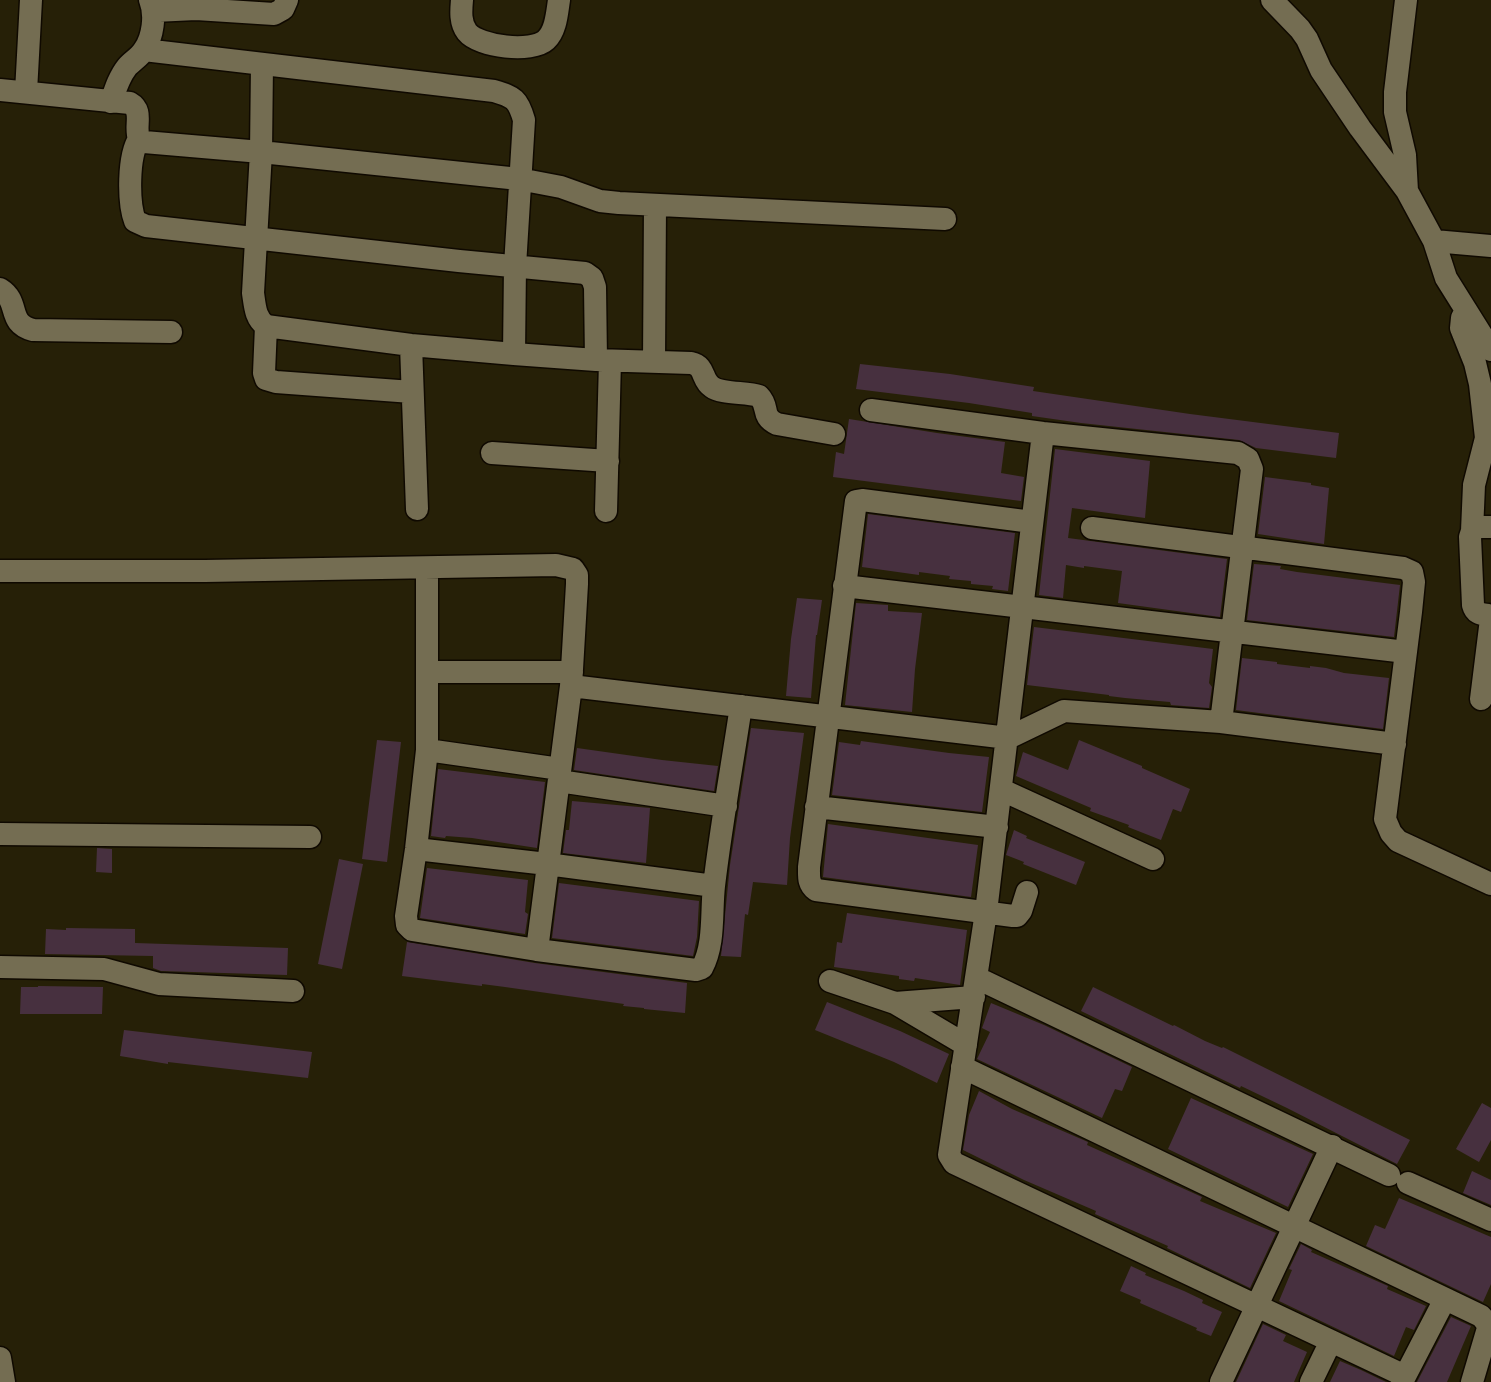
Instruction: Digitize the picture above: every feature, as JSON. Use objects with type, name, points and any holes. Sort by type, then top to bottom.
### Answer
[{"type":"street","points":[[26,92],[31,0]]},
{"type":"street","points":[[111,102],[118,82],[127,67],[144,50],[152,27],[152,5],[196,9],[229,6],[274,14],[283,9],[287,0]]},
{"type":"street","points":[[462,0],[463,25],[468,34],[494,44],[523,48],[538,46],[548,39],[553,30],[559,0]]},
{"type":"street","points":[[1272,0],[1307,39],[1321,70],[1360,128],[1407,191],[1434,241],[1446,278],[1491,350]]},
{"type":"street","points":[[1406,0],[1395,92],[1395,112],[1405,155],[1407,191]]},
{"type":"street","points":[[144,50],[494,91],[509,96],[520,104],[524,120],[515,266],[514,354]]},
{"type":"street","points":[[262,65],[261,152],[253,293],[255,310],[260,321],[267,326],[411,345],[603,361],[654,361],[698,365],[703,370],[706,381],[716,389],[759,396],[764,400],[766,416],[770,421],[834,434]]},
{"type":"street","points":[[0,90],[136,106],[139,111],[136,132],[139,139],[144,142],[519,179],[561,187],[600,201],[655,206],[945,219]]},
{"type":"street","points":[[1360,128],[1395,112]]},
{"type":"street","points":[[139,139],[132,158],[131,209],[135,221],[146,226],[515,266],[575,270],[592,278],[603,361],[608,461],[606,511]]},
{"type":"street","points":[[654,361],[655,206]]},
{"type":"street","points":[[1434,241],[1491,246]]},
{"type":"street","points":[[0,289],[12,300],[15,317],[18,324],[24,328],[171,332]]},
{"type":"street","points":[[1466,310],[1461,328],[1475,363],[1480,384],[1486,438],[1474,485],[1481,529],[1470,537],[1474,610],[1478,614],[1488,615],[1491,619],[1481,699]]},
{"type":"street","points":[[267,326],[264,373],[267,379],[276,382],[412,392]]},
{"type":"street","points":[[411,345],[417,509]]},
{"type":"street","points":[[871,410],[1043,433],[1238,453],[1248,459],[1252,469],[1221,722]]},
{"type":"street","points":[[1043,433],[1002,790],[976,987],[949,1155],[954,1163],[1257,1305],[1404,1379],[1445,1299]]},
{"type":"street","points":[[492,453],[608,461]]},
{"type":"street","points":[[1027,892],[1017,916],[816,890],[811,887],[808,880],[856,501],[1032,522]]},
{"type":"street","points":[[1092,528],[1403,568],[1412,572],[1414,582],[1385,819],[1390,833],[1398,842],[1491,884]]},
{"type":"street","points":[[0,571],[556,565],[573,569],[577,575],[578,584],[571,679],[537,950]]},
{"type":"street","points":[[427,568],[427,750],[406,916],[407,925],[412,930],[537,950],[696,970],[702,968],[706,961],[714,886],[741,706]]},
{"type":"street","points":[[844,586],[1406,652]]},
{"type":"street","points":[[428,672],[571,679],[741,706],[1008,738],[1064,711],[1221,722],[1395,744]]},
{"type":"street","points":[[427,750],[726,806]]},
{"type":"street","points":[[1002,790],[1153,859]]},
{"type":"street","points":[[816,807],[997,827]]},
{"type":"street","points":[[0,834],[310,837]]},
{"type":"street","points":[[416,849],[714,886]]},
{"type":"street","points":[[0,967],[104,969],[159,984],[293,991]]},
{"type":"street","points":[[830,981],[895,1003],[966,1044]]},
{"type":"street","points":[[895,1003],[976,987],[1332,1146],[1398,1179],[1491,1220]]},
{"type":"street","points":[[962,1067],[1481,1316],[1488,1328],[1472,1382]]},
{"type":"street","points":[[1221,1382],[1332,1146]]},
{"type":"street","points":[[1311,1382],[1331,1341]]},
{"type":"street","points":[[0,1358],[4,1382]]},
{"type":"building","points":[[860,364],[950,374],[1034,387],[1033,391],[1339,433],[1336,458],[1256,448],[1239,440],[1081,423],[969,403],[856,389]]},
{"type":"building","points":[[849,419],[1005,442],[1001,473],[1024,477],[1021,501],[833,477],[836,452],[844,454]]},
{"type":"building","points":[[1055,449],[1150,461],[1145,518],[1072,508],[1068,538],[1227,559],[1220,617],[1118,603],[1122,571],[1084,566],[1084,568],[1066,565],[1063,598],[1039,595]]},
{"type":"building","points":[[1265,477],[1311,483],[1311,485],[1329,488],[1324,544],[1258,534]]},
{"type":"building","points":[[868,514],[1015,533],[1008,591],[992,589],[993,586],[971,584],[971,581],[949,579],[950,576],[919,572],[919,575],[862,567]]},
{"type":"building","points":[[1254,564],[1281,566],[1280,569],[1297,572],[1400,585],[1394,637],[1247,620]]},
{"type":"building","points":[[797,598],[822,600],[816,635],[811,698],[786,696]]},
{"type":"building","points":[[856,603],[888,605],[888,611],[922,613],[912,712],[845,705]]},
{"type":"building","points":[[1034,627],[1213,649],[1209,708],[1027,685]]},
{"type":"building","points":[[1242,658],[1389,678],[1383,729],[1236,710]]},
{"type":"building","points":[[751,728],[804,733],[790,838],[787,885],[753,882],[748,915],[745,914],[741,957],[721,956],[730,865]]},
{"type":"building","points":[[377,740],[401,742],[387,862],[362,859]]},
{"type":"building","points":[[1079,740],[1190,789],[1181,812],[1173,809],[1161,840],[1090,811],[1091,808],[1016,776],[1023,752],[1068,770]]},
{"type":"building","points":[[861,741],[989,757],[982,812],[832,795],[839,742],[860,745]]},
{"type":"building","points":[[577,748],[718,766],[714,791],[574,770]]},
{"type":"building","points":[[438,769],[545,782],[537,848],[472,838],[431,836]]},
{"type":"building","points":[[572,801],[650,808],[646,863],[563,853],[566,830],[569,830]]},
{"type":"building","points":[[828,824],[978,845],[971,897],[823,877]]},
{"type":"building","points":[[1014,830],[1027,836],[1026,838],[1085,862],[1076,885],[1006,855]]},
{"type":"building","points":[[97,848],[112,849],[112,873],[96,872]]},
{"type":"building","points":[[339,859],[363,864],[342,969],[318,964]]},
{"type":"building","points":[[427,868],[528,880],[525,912],[528,914],[525,934],[420,918]]},
{"type":"building","points":[[559,883],[699,901],[697,937],[693,956],[552,938]]},
{"type":"building","points":[[847,913],[967,930],[960,985],[915,978],[914,981],[899,979],[899,976],[834,967],[837,942],[842,943]]},
{"type":"building","points":[[66,928],[135,929],[135,943],[288,948],[287,975],[161,971],[153,968],[153,956],[45,954],[46,929],[66,930]]},
{"type":"building","points":[[407,942],[535,963],[687,983],[685,1013],[623,1006],[624,1004],[505,987],[402,976]]},
{"type":"building","points":[[21,987],[103,987],[102,1014],[20,1014]]},
{"type":"building","points":[[1093,987],[1205,1041],[1223,1047],[1410,1140],[1397,1164],[1287,1108],[1241,1086],[1240,1088],[1081,1011]]},
{"type":"building","points":[[827,1002],[900,1031],[949,1054],[937,1083],[894,1062],[815,1030]]},
{"type":"building","points":[[991,1003],[1044,1025],[1132,1067],[1122,1091],[1115,1089],[1102,1118],[977,1059],[990,1032],[982,1028]]},
{"type":"building","points":[[124,1030],[312,1052],[308,1078],[168,1062],[168,1064],[120,1056]]},
{"type":"building","points":[[979,1091],[1012,1109],[1088,1142],[1087,1145],[1202,1197],[1200,1201],[1276,1233],[1250,1288],[1167,1248],[1168,1246],[1095,1214],[1096,1211],[1024,1180],[963,1150],[969,1115]]},
{"type":"building","points":[[1191,1098],[1313,1154],[1288,1207],[1168,1149]]},
{"type":"building","points":[[1482,1103],[1491,1108],[1491,1140],[1479,1162],[1456,1149]]},
{"type":"building","points":[[1472,1171],[1491,1180],[1491,1205],[1463,1193]]},
{"type":"building","points":[[1399,1198],[1491,1237],[1491,1284],[1483,1302],[1366,1246],[1375,1225],[1385,1229]]},
{"type":"building","points":[[1301,1244],[1312,1250],[1311,1252],[1388,1286],[1387,1289],[1426,1306],[1414,1330],[1406,1327],[1394,1356],[1279,1301],[1292,1270],[1289,1269]]},
{"type":"building","points":[[1131,1266],[1146,1273],[1145,1275],[1203,1300],[1202,1303],[1222,1312],[1211,1336],[1140,1303],[1141,1300],[1120,1291]]},
{"type":"building","points":[[1451,1317],[1471,1326],[1447,1382],[1417,1382]]},
{"type":"building","points":[[1263,1324],[1286,1335],[1283,1341],[1307,1352],[1294,1382],[1236,1382]]},
{"type":"building","points":[[1340,1361],[1361,1370],[1386,1382],[1330,1382]]}]
